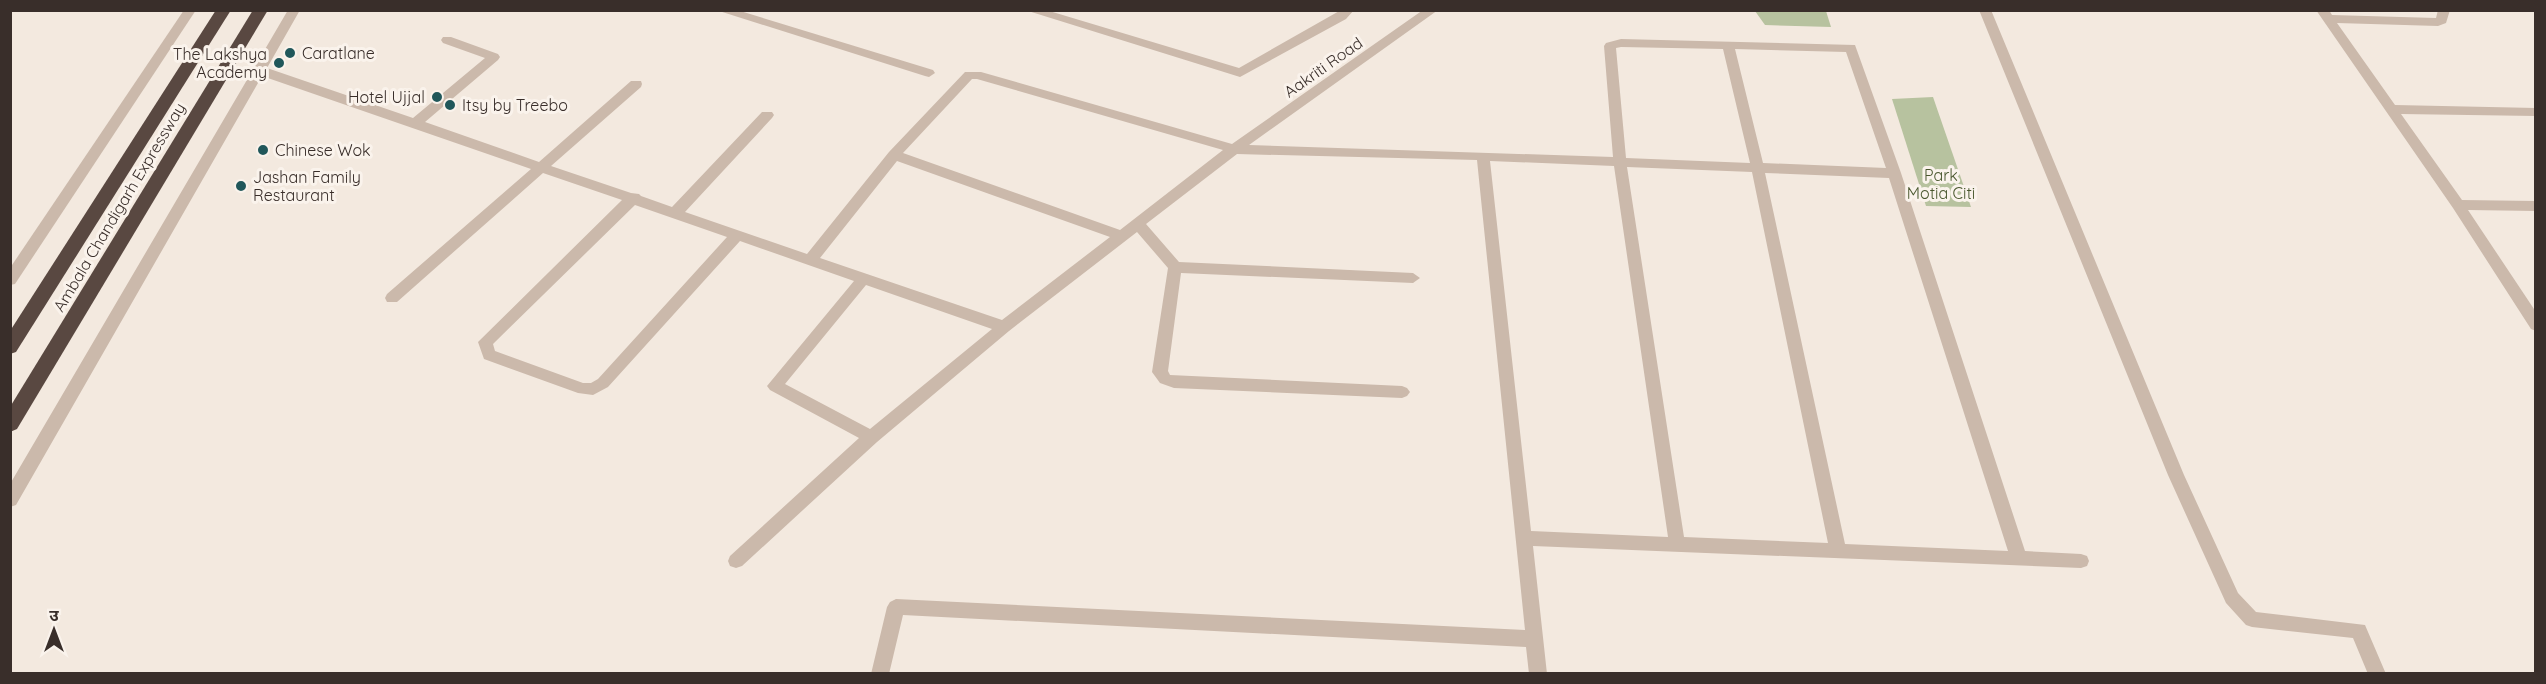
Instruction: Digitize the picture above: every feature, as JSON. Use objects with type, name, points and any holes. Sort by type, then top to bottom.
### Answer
[{"type":"highway","name":"Ambala Chandigarh Expressway","points":[[10,347],[224,10]]},
{"type":"highway","name":"Ambala Chandigarh Expressway","points":[[10,424],[261,10]]},
{"type":"street","points":[[10,280],[190,10]]},
{"type":"street","points":[[10,500],[294,10]]},
{"type":"street","points":[[722,10],[929,73]]},
{"type":"street","points":[[1031,10],[1240,73],[1342,16],[1348,10]]},
{"type":"street","name":"Aakriti Road","points":[[736,561],[872,437],[1004,327],[1234,149],[1432,10]]},
{"type":"street","points":[[1985,10],[2176,475],[2232,598],[2252,619],[2359,631],[2377,674]]},
{"type":"street","points":[[2326,15],[2438,22],[2442,21],[2444,10]]},
{"type":"street","points":[[2326,15],[2458,205],[2535,324]]},
{"type":"street","points":[[416,123],[494,57],[447,40]]},
{"type":"street","points":[[1677,544],[1620,162],[1610,46],[1621,43],[1851,48],[2019,558]]},
{"type":"street","points":[[1728,45],[1758,169],[1838,551]]},
{"type":"street","points":[[259,70],[634,197],[1004,327]]},
{"type":"street","points":[[811,259],[894,155],[969,75],[1234,149],[1483,156],[1894,173]]},
{"type":"street","points":[[392,298],[636,84]]},
{"type":"street","points":[[2391,109],[2535,112]]},
{"type":"street","points":[[676,212],[767,115]]},
{"type":"street","points":[[894,155],[1122,236]]},
{"type":"street","points":[[1483,156],[1538,674]]},
{"type":"street","points":[[634,197],[485,342],[489,355],[583,389],[593,389],[603,382],[738,234]]},
{"type":"street","points":[[2458,205],[2535,206]]},
{"type":"street","points":[[1137,223],[1163,250],[1174,267],[1160,372],[1165,379],[1174,382],[1402,393]]},
{"type":"street","points":[[10,252],[28,253]]},
{"type":"street","points":[[1174,267],[1413,278]]},
{"type":"street","points":[[864,278],[776,387],[872,437]]},
{"type":"street","points":[[1524,538],[2081,561]]},
{"type":"street","points":[[880,674],[896,607],[1534,639]]},
{"type":"green space","points":[[1755,11],[1826,11],[1831,27],[1765,25]]},
{"type":"green space","name":"Park Motia Citi","points":[[1933,97],[1971,207],[1926,206],[1892,99]]},
{"type":"place","name":"Caratlane","points":[[290,53]]},
{"type":"place","name":"The Lakshya Academy","points":[[279,63]]},
{"type":"place","name":"Hotel Ujjal","points":[[437,97]]},
{"type":"place","name":"Itsy by Treebo","points":[[450,105]]},
{"type":"place","name":"Chinese Wok","points":[[263,150]]},
{"type":"place","name":"Jashan Family Restaurant","points":[[241,186]]}]
